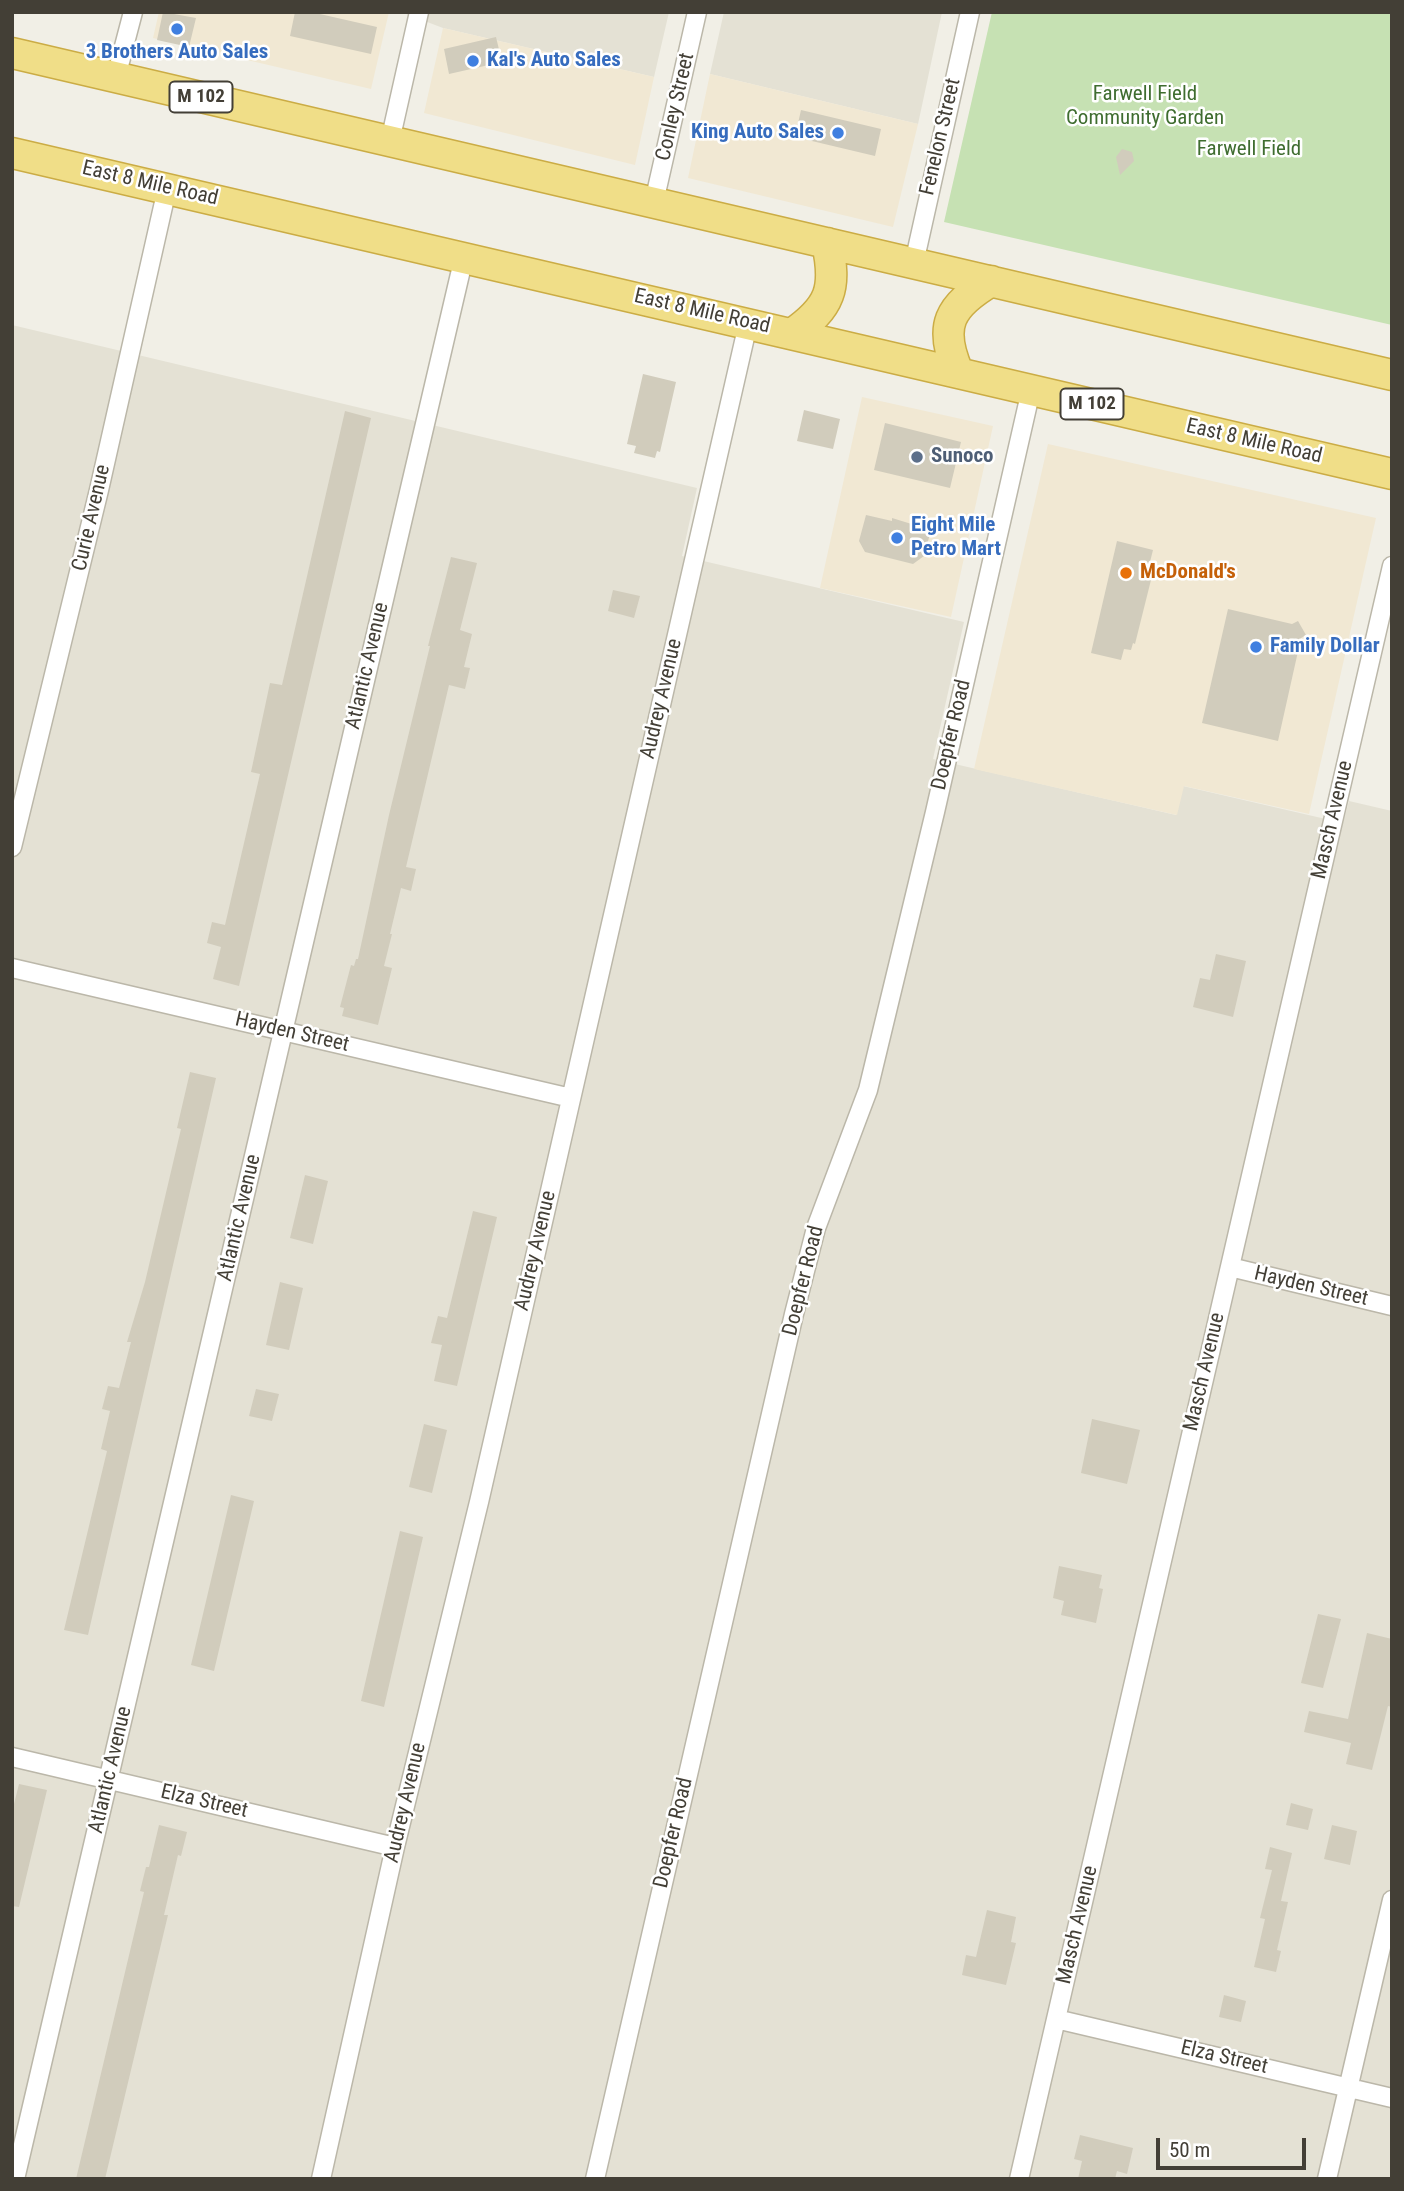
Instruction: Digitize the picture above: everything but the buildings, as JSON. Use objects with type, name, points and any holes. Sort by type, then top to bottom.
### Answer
[{"type":"highway","name":"M 102","points":[[12,53],[1392,375]]},
{"type":"highway","name":"East 8 Mile Road","points":[[12,152],[1392,474]]},
{"type":"highway","points":[[792,334],[809,322],[830,292],[832,277],[827,243]]},
{"type":"highway","points":[[958,372],[949,352],[948,328],[953,316],[972,292],[991,281]]},
{"type":"street","points":[[116,77],[133,12]]},
{"type":"street","points":[[390,141],[419,12]]},
{"type":"street","name":"Conley Street","points":[[654,202],[698,12]]},
{"type":"street","name":"Fenelon Street","points":[[914,263],[970,12]]},
{"type":"street","name":"Curie Avenue","points":[[12,847],[99,490],[167,188]]},
{"type":"street","name":"Atlantic Avenue","points":[[15,2179],[464,257]]},
{"type":"street","name":"Audrey Avenue","points":[[321,2179],[395,1847],[479,1502],[748,324]]},
{"type":"street","name":"Doepfer Road","points":[[594,2179],[797,1302],[816,1228],[868,1090],[935,812],[1031,390]]},
{"type":"street","name":"Masch Avenue","points":[[1019,2179],[1392,566]]},
{"type":"street","name":"Hayden Street","points":[[12,968],[571,1098]]},
{"type":"street","name":"Hayden Street","points":[[1230,1267],[1392,1306]]},
{"type":"street","name":"Elza Street","points":[[12,1757],[395,1847]]},
{"type":"street","points":[[1327,2179],[1392,1899]]},
{"type":"street","name":"Elza Street","points":[[1056,2019],[1392,2098]]},
{"type":"shaded area","points":[[159,12],[389,12],[371,89],[153,38]]},
{"type":"shaded area","points":[[401,12],[669,12],[654,77],[443,28]]},
{"type":"shaded area","points":[[724,12],[942,12],[918,124],[710,74]]},
{"type":"shaded area","points":[[443,28],[654,77],[635,165],[424,113]]},
{"type":"shaded area","points":[[710,74],[918,124],[893,227],[688,178]]},
{"type":"shaded area","points":[[12,325],[697,488],[682,556],[964,622],[933,759],[1176,815],[1183,786],[1343,823],[1349,801],[1392,811],[1392,2179],[12,2179]]},
{"type":"shaded area","points":[[862,397],[993,426],[951,617],[820,588]]},
{"type":"shaded area","points":[[1048,444],[1376,518],[1309,814],[1184,786],[1177,815],[974,769]]},
{"type":"green space","name":"Farwell Field","points":[[992,12],[1392,12],[1392,325],[944,222]]},
{"type":"place","name":"3 Brothers Auto Sales","points":[[177,29]]},
{"type":"place","name":"Kal's Auto Sales","points":[[473,61]]},
{"type":"place","name":"King Auto Sales","points":[[838,133]]},
{"type":"place","name":"Sunoco","points":[[917,457]]},
{"type":"place","name":"Eight Mile Petro Mart","points":[[897,538]]},
{"type":"place","name":"McDonald's","points":[[1126,573]]},
{"type":"place","name":"Family Dollar","points":[[1256,647]]},
{"type":"park label","name":"Farwell Field Community Garden","points":[[1145,107]]}]
